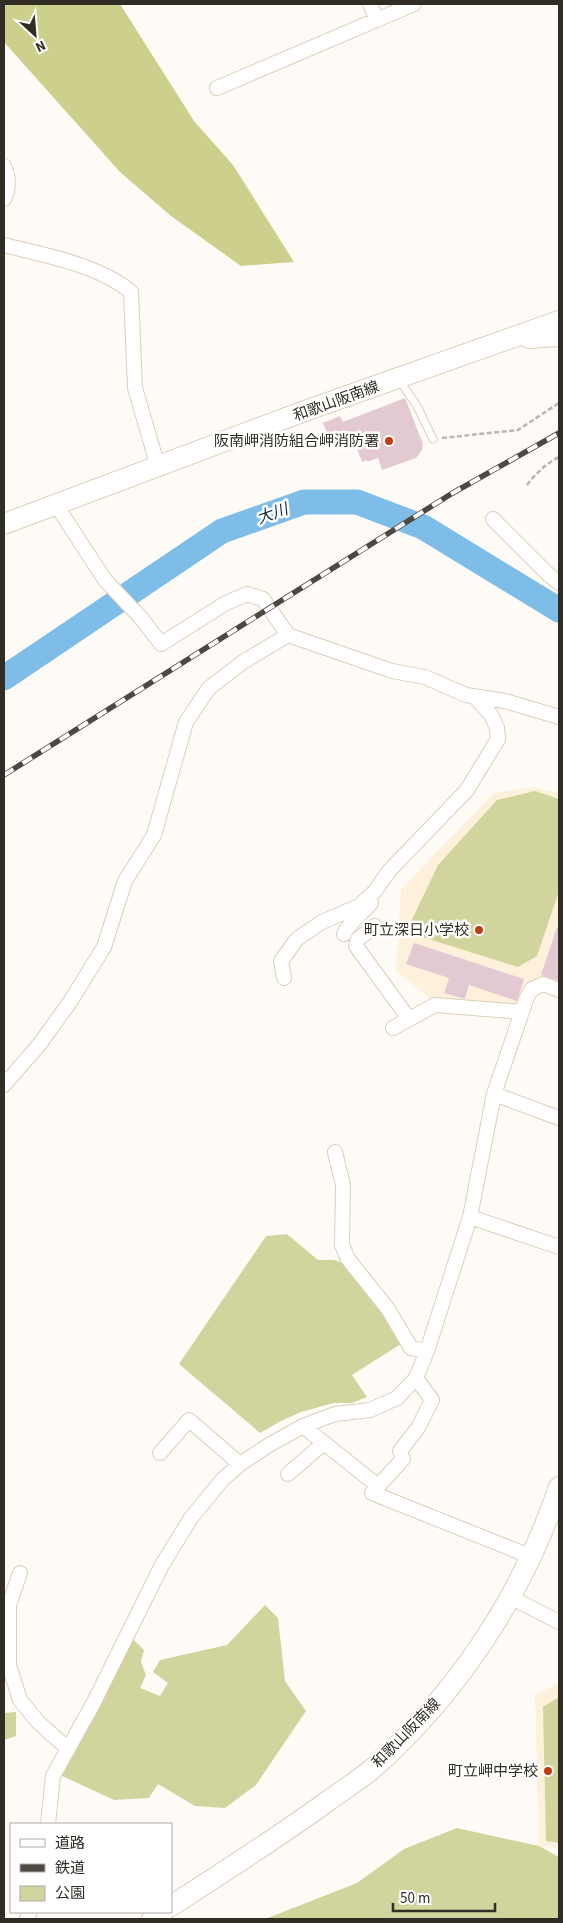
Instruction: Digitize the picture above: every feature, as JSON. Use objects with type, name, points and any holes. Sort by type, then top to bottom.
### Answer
[{"type":"main road","name":"和歌山阪南線","points":[[4,524],[398,378],[546,324],[559,321]]},
{"type":"main road","name":"和歌山阪南線","points":[[500,342],[542,336],[559,336]]},
{"type":"main road","name":"和歌山阪南線","points":[[172,1905],[305,1818],[370,1770],[424,1717],[470,1659],[512,1598],[532,1557],[559,1487]]},
{"type":"street","points":[[370,4],[377,20]]},
{"type":"street","points":[[217,88],[414,4]]},
{"type":"street","points":[[4,166],[7,172],[7,193],[4,199]]},
{"type":"street","points":[[4,245],[85,268],[121,284],[131,292],[136,388],[158,467]]},
{"type":"street","points":[[57,504],[104,580],[142,619],[161,644],[226,603],[247,594],[263,599],[288,635],[392,671],[425,677],[466,695],[505,701],[559,717]]},
{"type":"street","points":[[493,519],[549,576],[559,583]]},
{"type":"street","points":[[4,1085],[39,1045],[70,1002],[104,946],[125,881],[154,835],[186,722],[208,688],[243,662],[288,635]]},
{"type":"street","points":[[284,978],[281,961],[297,939],[322,922],[359,906],[375,891],[385,876],[466,790],[498,739],[497,728],[490,715],[475,696]]},
{"type":"street","points":[[344,934],[347,927],[361,916],[375,899],[385,876]]},
{"type":"street","points":[[375,926],[358,939],[356,946],[409,1019]]},
{"type":"street","points":[[48,1823],[53,1776],[67,1748],[94,1702],[162,1565],[186,1526],[222,1480],[240,1464],[303,1426],[335,1414],[370,1410],[397,1398],[416,1378],[427,1351],[470,1217],[494,1094],[527,997],[532,989],[543,984],[559,990]]},
{"type":"street","points":[[393,1028],[435,1005],[522,1012]]},
{"type":"street","points":[[494,1094],[559,1118]]},
{"type":"street","points":[[335,1152],[342,1185],[342,1245],[348,1259],[388,1309],[411,1348],[427,1351]]},
{"type":"street","points":[[470,1217],[559,1246]]},
{"type":"street","points":[[416,1378],[432,1400],[418,1428],[400,1451],[403,1459],[372,1493],[532,1557]]},
{"type":"street","points":[[160,1453],[189,1420],[240,1464]]},
{"type":"street","points":[[303,1426],[378,1486]]},
{"type":"street","points":[[288,1474],[324,1443]]},
{"type":"street","points":[[20,1573],[9,1605],[8,1665],[20,1700],[38,1722],[67,1748]]},
{"type":"street","points":[[512,1598],[559,1622]]},
{"type":"lane","points":[[398,378],[416,406],[433,439]]},
{"type":"path","points":[[433,439],[518,430],[559,403]]},
{"type":"path","points":[[527,485],[536,474],[551,461],[559,457]]},
{"type":"shaded area","name":"町立深日小学校","points":[[533,787],[559,793],[559,985],[541,979],[517,1009],[432,1000],[396,971],[401,889],[494,793]]},
{"type":"shaded area","name":"町立岬中学校","points":[[559,1683],[559,1849],[539,1846],[535,1695]]},
{"type":"green space","points":[[4,4],[120,4],[194,121],[233,165],[294,262],[241,266],[171,216],[120,172],[4,42]]},
{"type":"green space","name":"町立深日小学校","points":[[535,791],[559,799],[559,891],[537,956],[518,967],[406,932],[438,865],[497,800]]},
{"type":"green space","points":[[287,1234],[318,1260],[334,1260],[343,1263],[377,1303],[401,1344],[352,1375],[367,1397],[352,1403],[334,1403],[301,1412],[260,1433],[179,1364],[266,1236]]},
{"type":"green space","points":[[265,1605],[278,1618],[285,1681],[306,1711],[256,1785],[225,1808],[195,1806],[158,1784],[149,1798],[114,1800],[60,1775],[130,1636],[144,1650],[141,1662],[146,1675],[140,1688],[160,1696],[168,1683],[153,1672],[160,1660],[227,1645]]},
{"type":"green space","points":[[559,1697],[559,1843],[546,1841],[543,1707]]},
{"type":"green space","points":[[16,1712],[16,1736],[4,1740],[4,1713]]},
{"type":"green space","points":[[457,1828],[539,1846],[559,1857],[559,1919],[265,1919],[357,1883],[404,1849]]},
{"type":"building","points":[[405,398],[423,444],[422,450],[416,458],[382,470],[378,458],[362,462],[352,436],[332,444],[323,423],[340,416],[343,422]]},
{"type":"building","points":[[557,927],[559,927],[559,981],[541,975]]},
{"type":"building","points":[[414,943],[524,979],[517,1001],[469,985],[465,999],[444,993],[449,978],[406,964]]},
{"type":"waterway","name":"大川","points":[[4,678],[222,531],[304,502],[357,502],[423,527],[559,610]]},
{"type":"railway","points":[[4,775],[451,494],[559,433]]},
{"type":"place","name":"阪南岬消防組合岬消防署","points":[[389,441]]},
{"type":"place","name":"町立深日小学校","points":[[479,930]]},
{"type":"place","name":"町立岬中学校","points":[[548,1771]]}]
